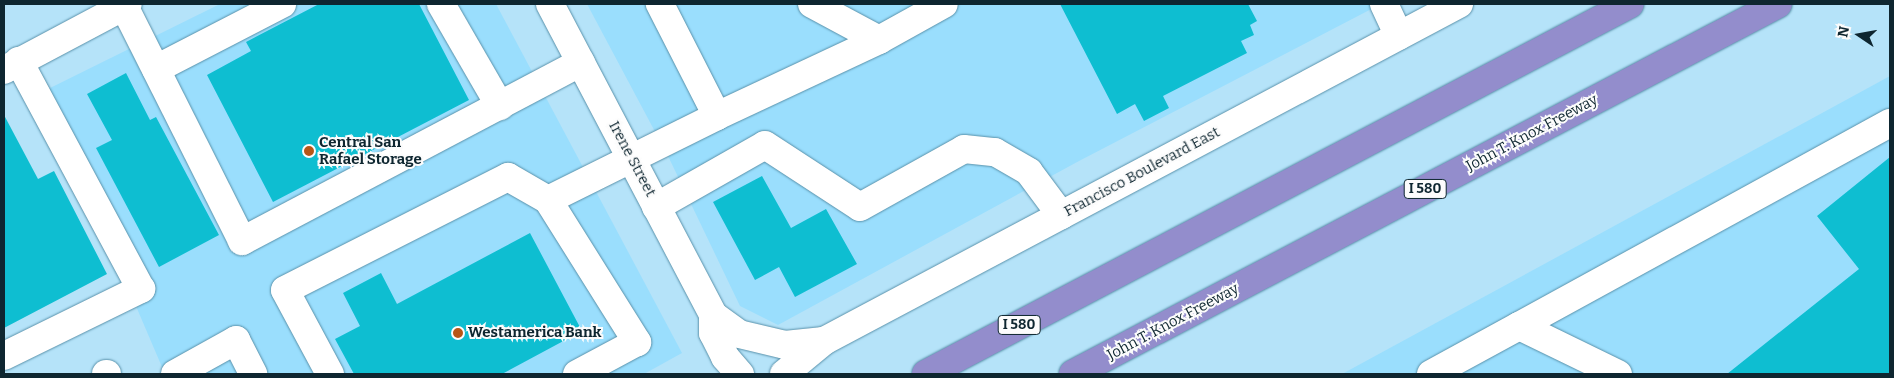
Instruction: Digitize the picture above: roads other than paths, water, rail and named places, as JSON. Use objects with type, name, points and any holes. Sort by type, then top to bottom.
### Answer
[{"type":"highway","name":"I 580","points":[[926,374],[1630,4]]},
{"type":"highway","name":"John T. Knox Freeway","points":[[1073,374],[1778,4]]},
{"type":"street","points":[[156,68],[282,4]]},
{"type":"street","points":[[441,4],[500,106]]},
{"type":"street","name":"Irene Street","points":[[550,4],[714,315],[739,334],[762,342]]},
{"type":"street","points":[[660,4],[717,116]]},
{"type":"street","points":[[812,4],[879,40]]},
{"type":"street","points":[[548,200],[630,157],[879,40],[944,4]]},
{"type":"street","points":[[1384,4],[1399,36]]},
{"type":"street","name":"Francisco Boulevard East","points":[[784,374],[824,341],[1460,4]]},
{"type":"street","points":[[4,356],[141,289],[12,65],[126,5],[242,241],[581,62]]},
{"type":"street","points":[[1430,374],[1890,122]]},
{"type":"street","points":[[656,207],[765,145],[860,207],[964,149],[995,152],[1029,172],[1061,215]]},
{"type":"street","points":[[330,374],[285,290],[508,177],[548,200],[637,342],[577,374]]},
{"type":"street","name":"Irene Street","points":[[714,315],[713,334],[725,357],[740,374]]},
{"type":"street","points":[[1519,326],[1618,374]]},
{"type":"street","points":[[174,374],[236,340],[253,374]]},
{"type":"street","name":"Francisco Boulevard East","points":[[762,342],[796,345],[824,341]]},
{"type":"place","name":"Central San Rafael Storage","points":[[309,151]]},
{"type":"place","name":"Westamerica Bank","points":[[458,333]]}]
